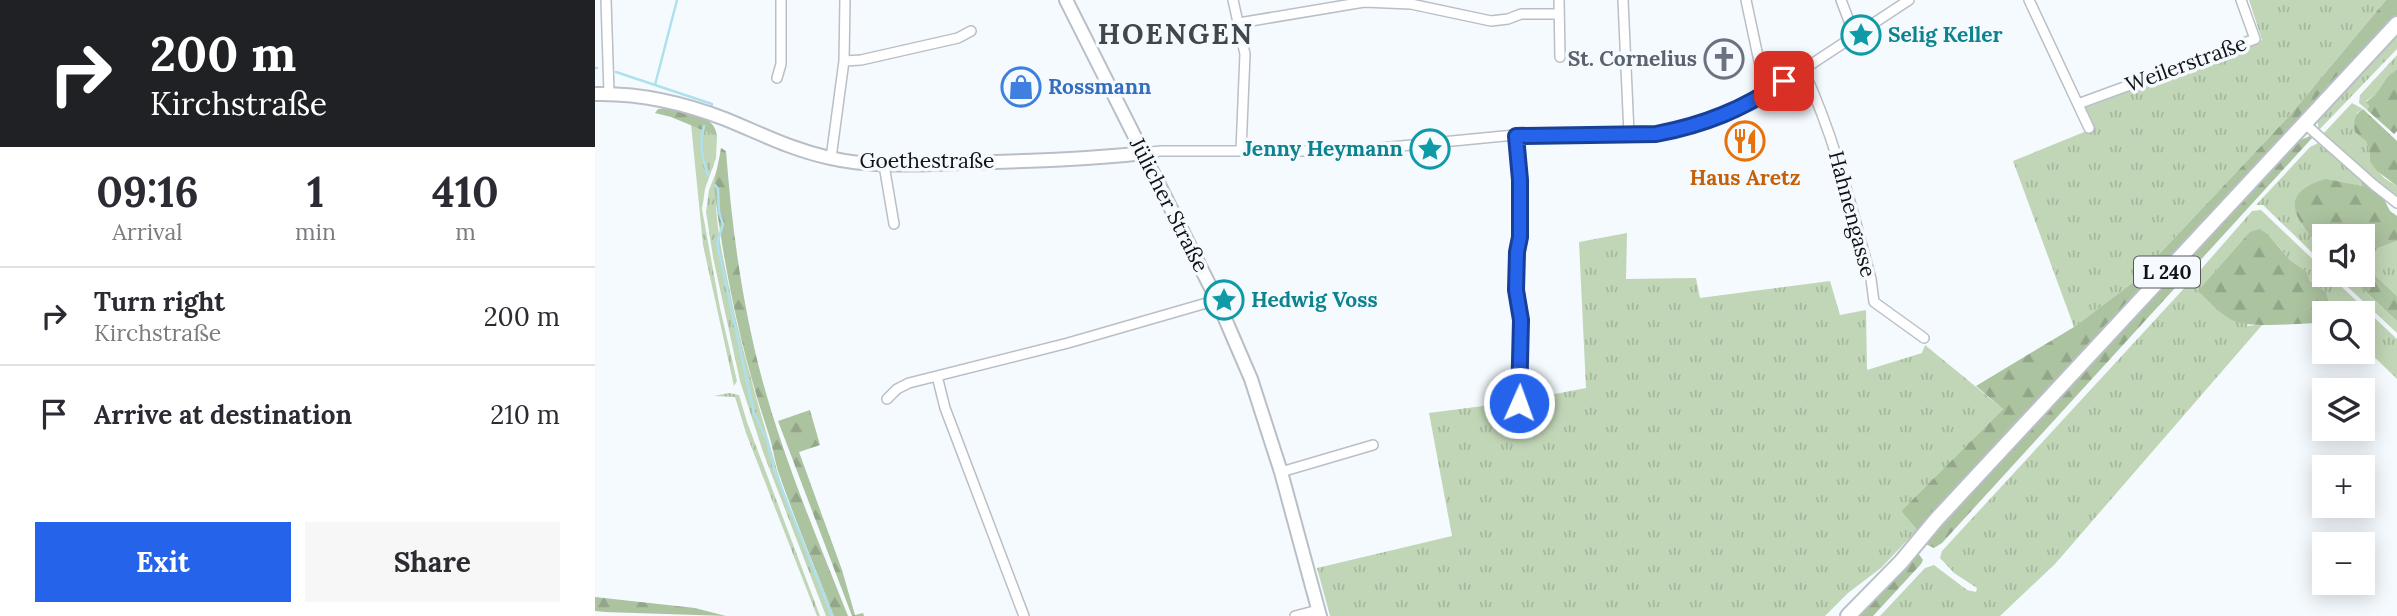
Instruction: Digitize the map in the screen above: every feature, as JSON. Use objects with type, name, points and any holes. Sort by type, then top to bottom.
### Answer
[{"type":"main road","name":"Jülicher Straße","points":[[1066,0],[1217,300],[1251,379],[1282,472],[1319,613]]},
{"type":"main road","name":"L 240","points":[[1848,616],[2397,24]]},
{"type":"main road","name":"Goethestraße","points":[[595,94],[609,93],[674,103],[727,120],[783,145],[831,158],[884,165],[1098,158],[1143,153]]},
{"type":"main road","name":"L 240","points":[[1836,616],[1899,560]]},
{"type":"street","points":[[606,0],[609,93]]},
{"type":"street","points":[[777,78],[781,64],[781,0]]},
{"type":"street","points":[[831,158],[844,61],[845,0]]},
{"type":"street","points":[[1233,0],[1245,54],[1241,151]]},
{"type":"street","points":[[1559,0],[1560,57]]},
{"type":"street","points":[[1623,0],[1629,134]]},
{"type":"street","points":[[1746,0],[1766,94]]},
{"type":"street","points":[[1841,0],[1854,34]]},
{"type":"street","points":[[1143,153],[1349,151],[1516,136],[1656,134],[1725,116],[1766,94],[1909,0]]},
{"type":"street","points":[[2029,0],[2089,128]]},
{"type":"street","name":"Weilerstraße","points":[[2078,104],[2255,39],[2241,0]]},
{"type":"street","points":[[1239,23],[1364,2],[1411,4],[1491,21],[1521,15],[1559,13]]},
{"type":"street","points":[[844,61],[861,60],[958,38],[971,31]]},
{"type":"street","name":"Hahnengasse","points":[[1803,69],[1820,105],[1831,138],[1871,279],[1874,302],[1924,338]]},
{"type":"street","points":[[2304,123],[2397,203]]},
{"type":"street","points":[[1516,136],[1520,180],[1516,290],[1521,320],[1519,403]]},
{"type":"street","points":[[884,165],[894,224]]},
{"type":"street","points":[[887,399],[897,389],[909,383],[1067,343],[1217,300]]},
{"type":"street","points":[[937,376],[944,408],[1024,616]]},
{"type":"street","points":[[1282,472],[1373,445]]},
{"type":"street","points":[[1295,616],[1319,613]]},
{"type":"green space","points":[[2249,0],[2386,0],[2290,115],[2132,283],[2074,327],[2013,161],[2094,128],[2084,108],[2262,40]]},
{"type":"green space","points":[[2386,0],[2397,0],[2397,15],[1917,530],[1901,511],[2003,409],[1976,386],[2074,327],[2132,283],[2290,115]]},
{"type":"green space","points":[[2397,31],[2397,49],[2318,131],[2318,117]]},
{"type":"green space","points":[[2397,55],[2397,69],[2388,76],[2375,95],[2366,101],[2369,106],[2367,110],[2359,103],[2360,95]]},
{"type":"green space","points":[[2397,69],[2397,131],[2394,134],[2367,110],[2369,106],[2366,102]]},
{"type":"green space","points":[[2352,103],[2363,109],[2357,113],[2369,149],[2370,162],[2384,178],[2397,186],[2397,198],[2322,135]]},
{"type":"green space","points":[[672,107],[706,119],[712,123],[717,136],[655,113],[658,109]]},
{"type":"green space","points":[[2363,109],[2397,141],[2397,186],[2370,162],[2366,141],[2355,132],[2355,119]]},
{"type":"green space","points":[[691,124],[717,136],[716,158],[705,189],[702,209],[720,308],[737,381],[734,386],[703,245]]},
{"type":"green space","points":[[2313,137],[1942,543],[1934,548],[1921,542],[2293,143]]},
{"type":"green space","points":[[2318,143],[2366,183],[2363,186],[2336,181],[2323,182],[2299,195],[2302,225],[2312,236],[2312,252],[2263,205],[2256,205],[2310,147]]},
{"type":"green space","points":[[721,148],[726,151],[739,266],[762,379],[791,469],[848,616],[834,616],[798,526],[778,471],[743,346],[724,257],[715,195],[715,178]]},
{"type":"green space","points":[[718,167],[718,230],[746,358],[782,486],[834,616],[826,616],[763,452],[740,381],[706,212],[709,190]]},
{"type":"green space","points":[[2326,179],[2363,186],[2366,183],[2384,199],[2390,211],[2397,216],[2397,241],[2375,251],[2375,224],[2312,224],[2312,237],[2295,210],[2295,201],[2310,185]]},
{"type":"green space","points":[[2261,210],[2312,259],[2312,282],[2306,271],[2290,260],[2277,245],[2247,326],[2263,324],[2055,564],[2000,616],[1880,616],[1925,568],[1934,565],[1967,590],[1976,592],[1977,588],[1954,573],[1940,558],[1942,551],[2252,211]]},
{"type":"green space","points":[[2260,229],[2267,234],[2290,260],[2306,271],[2312,287],[2319,287],[2326,292],[2329,301],[2312,301],[2312,323],[2240,323],[2223,314],[2198,291],[2250,232]]},
{"type":"green space","points":[[1627,233],[1626,279],[1696,278],[1700,298],[1830,281],[1840,315],[1866,310],[1867,370],[1922,353],[1925,345],[2003,409],[1901,511],[1917,530],[1881,568],[1848,593],[1825,616],[1330,616],[1317,568],[1452,536],[1429,413],[1514,402],[1586,388],[1579,242]]},
{"type":"green space","points":[[2397,241],[2397,296],[2375,275],[2375,251]]},
{"type":"green space","points":[[2375,275],[2397,296],[2397,321],[2361,287],[2375,287]]},
{"type":"green space","points":[[2319,287],[2342,287],[2357,301],[2329,301],[2326,292]]},
{"type":"green space","points":[[2348,287],[2361,287],[2397,321],[2397,333],[2375,312],[2375,301],[2363,301]]},
{"type":"green space","points":[[2375,318],[2397,339],[2397,379],[2375,358]]},
{"type":"green space","points":[[729,393],[739,395],[820,616],[817,616],[746,433],[735,397],[714,396]]},
{"type":"green space","points":[[810,410],[820,445],[799,452],[842,570],[855,615],[863,613],[864,616],[852,616],[778,421]]},
{"type":"green space","points":[[1916,550],[1923,560],[1921,564],[1873,616],[1853,616]]},
{"type":"green space","points":[[595,597],[695,608],[726,616],[595,611]]},
{"type":"waterway","points":[[655,85],[677,0]]},
{"type":"waterway","points":[[616,72],[712,104],[711,107]]},
{"type":"waterway","points":[[704,126],[702,150],[708,175]]},
{"type":"waterway","points":[[715,185],[718,189],[719,212],[723,224],[717,243],[754,413],[767,440],[774,469],[832,616]]},
{"type":"place","name":"Selig Keller","points":[[1861,35]]},
{"type":"place","name":"St. Cornelius","points":[[1724,59]]},
{"type":"place","name":"Rossmann","points":[[1021,87]]},
{"type":"place","name":"Haus Aretz","points":[[1745,141]]},
{"type":"place","name":"Jenny Heymann","points":[[1430,149]]},
{"type":"place","name":"Hedwig Voss","points":[[1224,300]]},
{"type":"district","name":"HOENGEN","points":[[1176,34]]},
{"type":"route","points":[[1519,403],[1521,320],[1516,290],[1520,180],[1516,136],[1656,134],[1679,130],[1725,116],[1784,81]]}]
